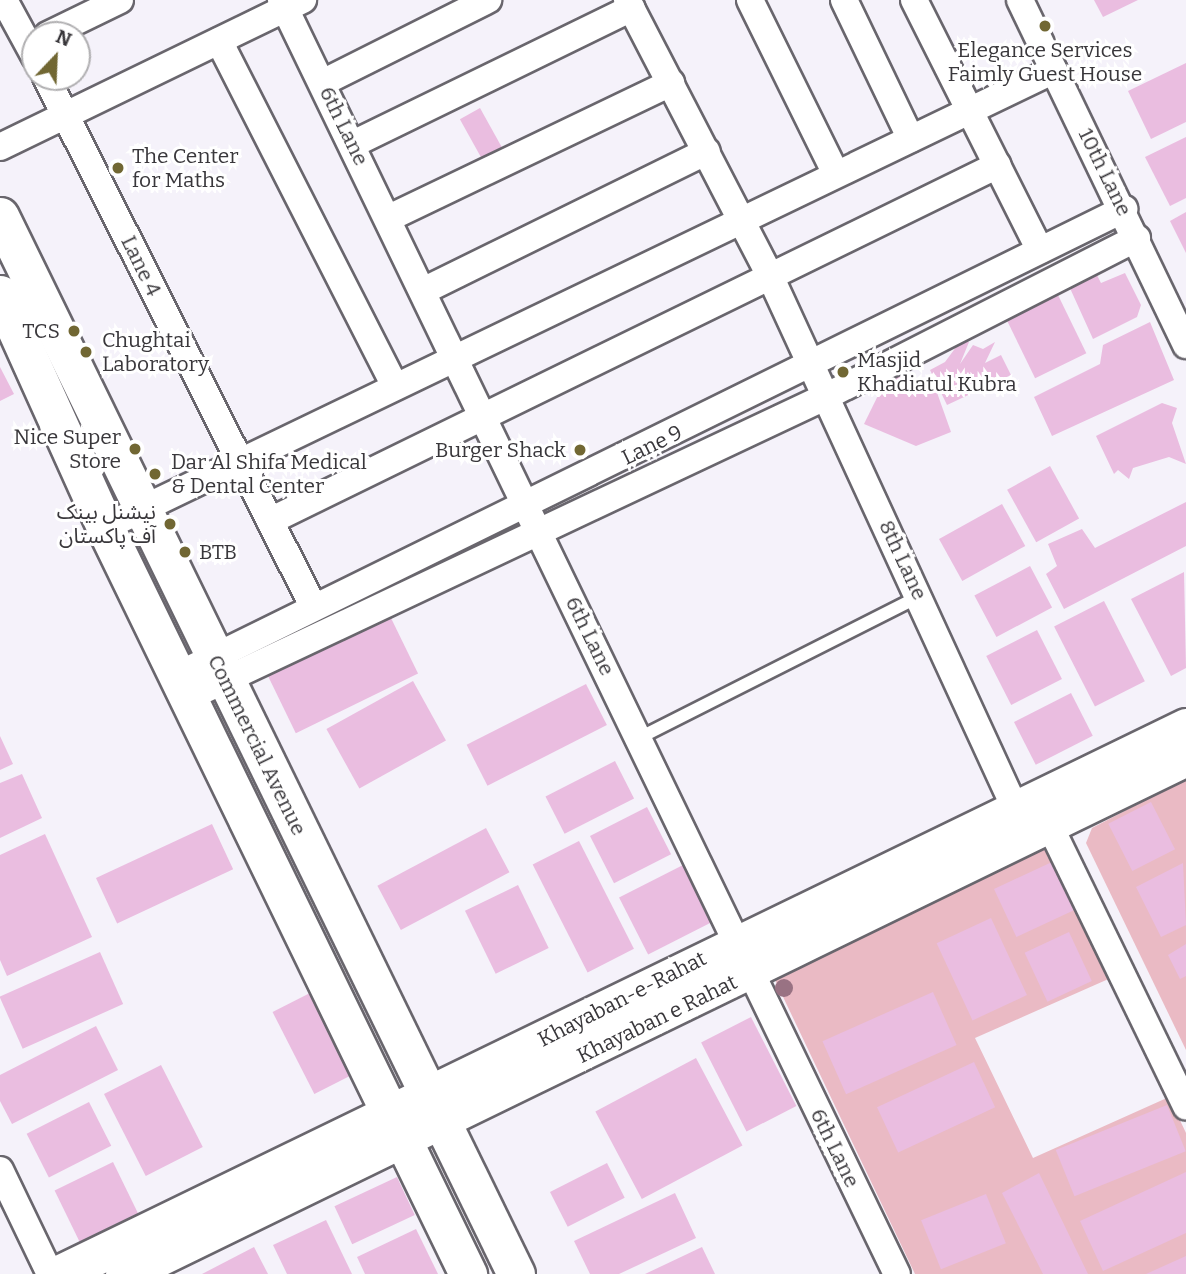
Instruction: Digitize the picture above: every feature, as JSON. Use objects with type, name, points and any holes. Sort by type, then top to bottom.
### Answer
[{"type":"main road","name":"Commercial Avenue","points":[[0,215],[516,1274]]},
{"type":"main road","name":"Commercial Avenue","points":[[0,294],[105,527],[468,1274]]},
{"type":"main road","points":[[744,958],[1015,808],[1186,727]]},
{"type":"main road","name":"Khayaban e Rahat","points":[[124,1274],[397,1128],[744,958],[1049,824],[1186,757]]},
{"type":"main road","points":[[59,1274],[397,1128]]},
{"type":"street","points":[[4,0],[21,23]]},
{"type":"street","points":[[81,21],[120,0]]},
{"type":"street","points":[[322,83],[488,0]]},
{"type":"street","points":[[750,0],[836,174]]},
{"type":"street","points":[[844,0],[911,139]]},
{"type":"street","points":[[915,0],[1040,250]]},
{"type":"street","name":"10th Lane","points":[[1020,0],[1124,209],[1186,345]]},
{"type":"street","points":[[0,147],[68,119],[290,3]]},
{"type":"street","name":"6th Lane","points":[[290,3],[322,83],[458,357],[527,506],[897,1274]]},
{"type":"street","points":[[353,144],[629,4]]},
{"type":"street","name":"8th Lane","points":[[629,4],[771,278],[920,596],[1015,808]]},
{"type":"street","points":[[219,41],[396,387]]},
{"type":"street","points":[[105,527],[1054,69]]},
{"type":"street","points":[[389,218],[671,83]]},
{"type":"street","name":"Lane 4","points":[[53,91],[239,464],[313,606]]},
{"type":"street","points":[[425,290],[707,151]]},
{"type":"street","points":[[270,521],[998,165]]},
{"type":"street","name":"Lane 9","points":[[183,686],[220,668],[313,606],[813,367],[1124,209]]},
{"type":"street","points":[[220,668],[540,532],[827,396],[1137,239]]},
{"type":"street","points":[[1015,808],[1049,824],[1186,1106]]},
{"type":"street","points":[[0,1170],[50,1274]]},
{"type":"lane","points":[[639,738],[920,596]]},
{"type":"shaded area","points":[[1186,779],[1186,1050],[1086,843],[1092,828]]},
{"type":"shaded area","points":[[1046,837],[1113,977],[975,1038],[1033,1158],[1169,1097],[1186,1133],[1186,1274],[915,1274],[775,980]]},
{"type":"building","points":[[1094,0],[1138,0],[1103,17]]},
{"type":"building","points":[[1186,63],[1186,122],[1151,139],[1128,91]]},
{"type":"building","points":[[480,108],[502,147],[482,159],[460,119]]},
{"type":"building","points":[[1186,137],[1186,198],[1170,206],[1145,157]]},
{"type":"building","points":[[1186,212],[1186,253],[1170,221]]},
{"type":"building","points":[[1096,273],[1101,283],[1125,273],[1141,305],[1137,317],[1093,339],[1069,286]]},
{"type":"building","points":[[1057,293],[1086,353],[1035,378],[1006,318]]},
{"type":"building","points":[[1150,322],[1174,380],[1052,436],[1034,397],[1100,364],[1103,345]]},
{"type":"building","points":[[962,339],[969,342],[960,364],[973,345],[983,349],[995,342],[985,363],[1001,355],[1011,375],[947,405],[930,370],[945,362]]},
{"type":"building","points":[[0,367],[14,394],[0,401]]},
{"type":"building","points":[[892,367],[935,387],[951,432],[916,446],[864,424]]},
{"type":"building","points":[[1162,403],[1177,408],[1172,423],[1186,464],[1169,457],[1133,468],[1129,479],[1118,470],[1114,474],[1096,436]]},
{"type":"building","points":[[1050,466],[1079,518],[1036,542],[1007,490]]},
{"type":"building","points":[[1186,502],[1186,546],[1064,609],[1046,574],[1057,566],[1048,544],[1082,529],[1095,548]]},
{"type":"building","points":[[1002,504],[1025,546],[962,581],[939,539]]},
{"type":"building","points":[[1030,566],[1052,607],[996,637],[974,596]]},
{"type":"building","points":[[1184,572],[1186,668],[1171,676],[1131,599]]},
{"type":"building","points":[[1104,601],[1145,681],[1095,707],[1054,626]]},
{"type":"building","points":[[390,616],[418,674],[296,733],[268,676]]},
{"type":"building","points":[[1037,630],[1062,679],[1011,705],[986,656]]},
{"type":"building","points":[[413,681],[446,740],[359,788],[326,729]]},
{"type":"building","points":[[586,684],[607,725],[487,786],[467,745]]},
{"type":"building","points":[[1071,693],[1093,736],[1036,765],[1014,722]]},
{"type":"building","points":[[0,736],[13,764],[0,770]]},
{"type":"building","points":[[615,761],[634,798],[565,834],[546,796]]},
{"type":"building","points":[[22,774],[42,818],[0,838],[0,783]]},
{"type":"building","points":[[1151,802],[1175,849],[1132,871],[1108,824]]},
{"type":"building","points":[[647,807],[671,854],[614,883],[590,836]]},
{"type":"building","points":[[212,824],[233,869],[117,923],[96,878]]},
{"type":"building","points":[[486,828],[509,872],[401,930],[377,886]]},
{"type":"building","points":[[45,834],[92,937],[7,976],[0,960],[0,855]]},
{"type":"building","points":[[579,841],[634,949],[588,972],[533,865]]},
{"type":"building","points":[[1052,862],[1074,910],[1016,937],[994,889]]},
{"type":"building","points":[[1183,863],[1186,925],[1161,937],[1136,887]]},
{"type":"building","points":[[685,864],[714,921],[648,955],[619,898]]},
{"type":"building","points":[[518,885],[549,948],[496,974],[465,911]]},
{"type":"building","points":[[991,918],[1027,995],[973,1020],[937,943]]},
{"type":"building","points":[[1069,932],[1092,981],[1047,1002],[1025,953]]},
{"type":"building","points":[[1186,944],[1186,976],[1180,979],[1168,955]]},
{"type":"building","points":[[100,952],[123,1004],[23,1049],[0,997]]},
{"type":"building","points":[[933,992],[957,1045],[846,1094],[822,1041]]},
{"type":"building","points":[[310,993],[352,1075],[314,1094],[273,1012]]},
{"type":"building","points":[[751,1017],[796,1106],[747,1132],[701,1042]]},
{"type":"building","points":[[96,1026],[118,1070],[12,1124],[0,1101],[0,1075]]},
{"type":"building","points":[[696,1058],[742,1145],[642,1199],[595,1112]]},
{"type":"building","points":[[974,1062],[995,1107],[898,1153],[877,1107]]},
{"type":"building","points":[[161,1065],[203,1147],[146,1176],[104,1094]]},
{"type":"building","points":[[89,1102],[111,1146],[49,1177],[27,1134]]},
{"type":"building","points":[[1167,1105],[1186,1151],[1074,1196],[1056,1150]]},
{"type":"building","points":[[113,1162],[138,1213],[80,1242],[55,1190]]},
{"type":"building","points":[[607,1163],[625,1198],[568,1227],[550,1192]]},
{"type":"building","points":[[1186,1172],[1186,1233],[1103,1271],[1080,1221]]},
{"type":"building","points":[[1039,1173],[1088,1274],[1043,1274],[1002,1193]]},
{"type":"building","points":[[397,1177],[415,1215],[352,1244],[334,1206]]},
{"type":"building","points":[[675,1193],[696,1238],[619,1274],[590,1274],[574,1241]]},
{"type":"building","points":[[986,1194],[1006,1243],[941,1269],[921,1220]]},
{"type":"building","points":[[326,1220],[352,1274],[287,1274],[273,1245]]},
{"type":"building","points":[[416,1229],[438,1274],[365,1274],[357,1257]]},
{"type":"building","points":[[254,1247],[268,1274],[202,1274]]},
{"type":"building","points":[[702,1247],[715,1274],[645,1274]]},
{"type":"building","points":[[1186,1256],[1186,1274],[1146,1274]]},
{"type":"place","name":"Elegance Services Faimly Guest House","points":[[1045,26]]},
{"type":"place","name":"The Center for Maths","points":[[118,168]]},
{"type":"place","name":"TCS","points":[[74,331]]},
{"type":"place","name":"Chughtai Laboratory","points":[[86,352]]},
{"type":"place","name":"Masjid Khadiatul Kubra","points":[[843,372]]},
{"type":"place","name":"Nice Super Store","points":[[135,449]]},
{"type":"place","name":"Burger Shack","points":[[580,450]]},
{"type":"place","name":"Dar Al Shifa Medical & Dental Center","points":[[155,474]]},
{"type":"place","name":"نیشنل بینک آف پاکستان","points":[[170,524]]},
{"type":"place","name":"BTB","points":[[185,552]]}]
